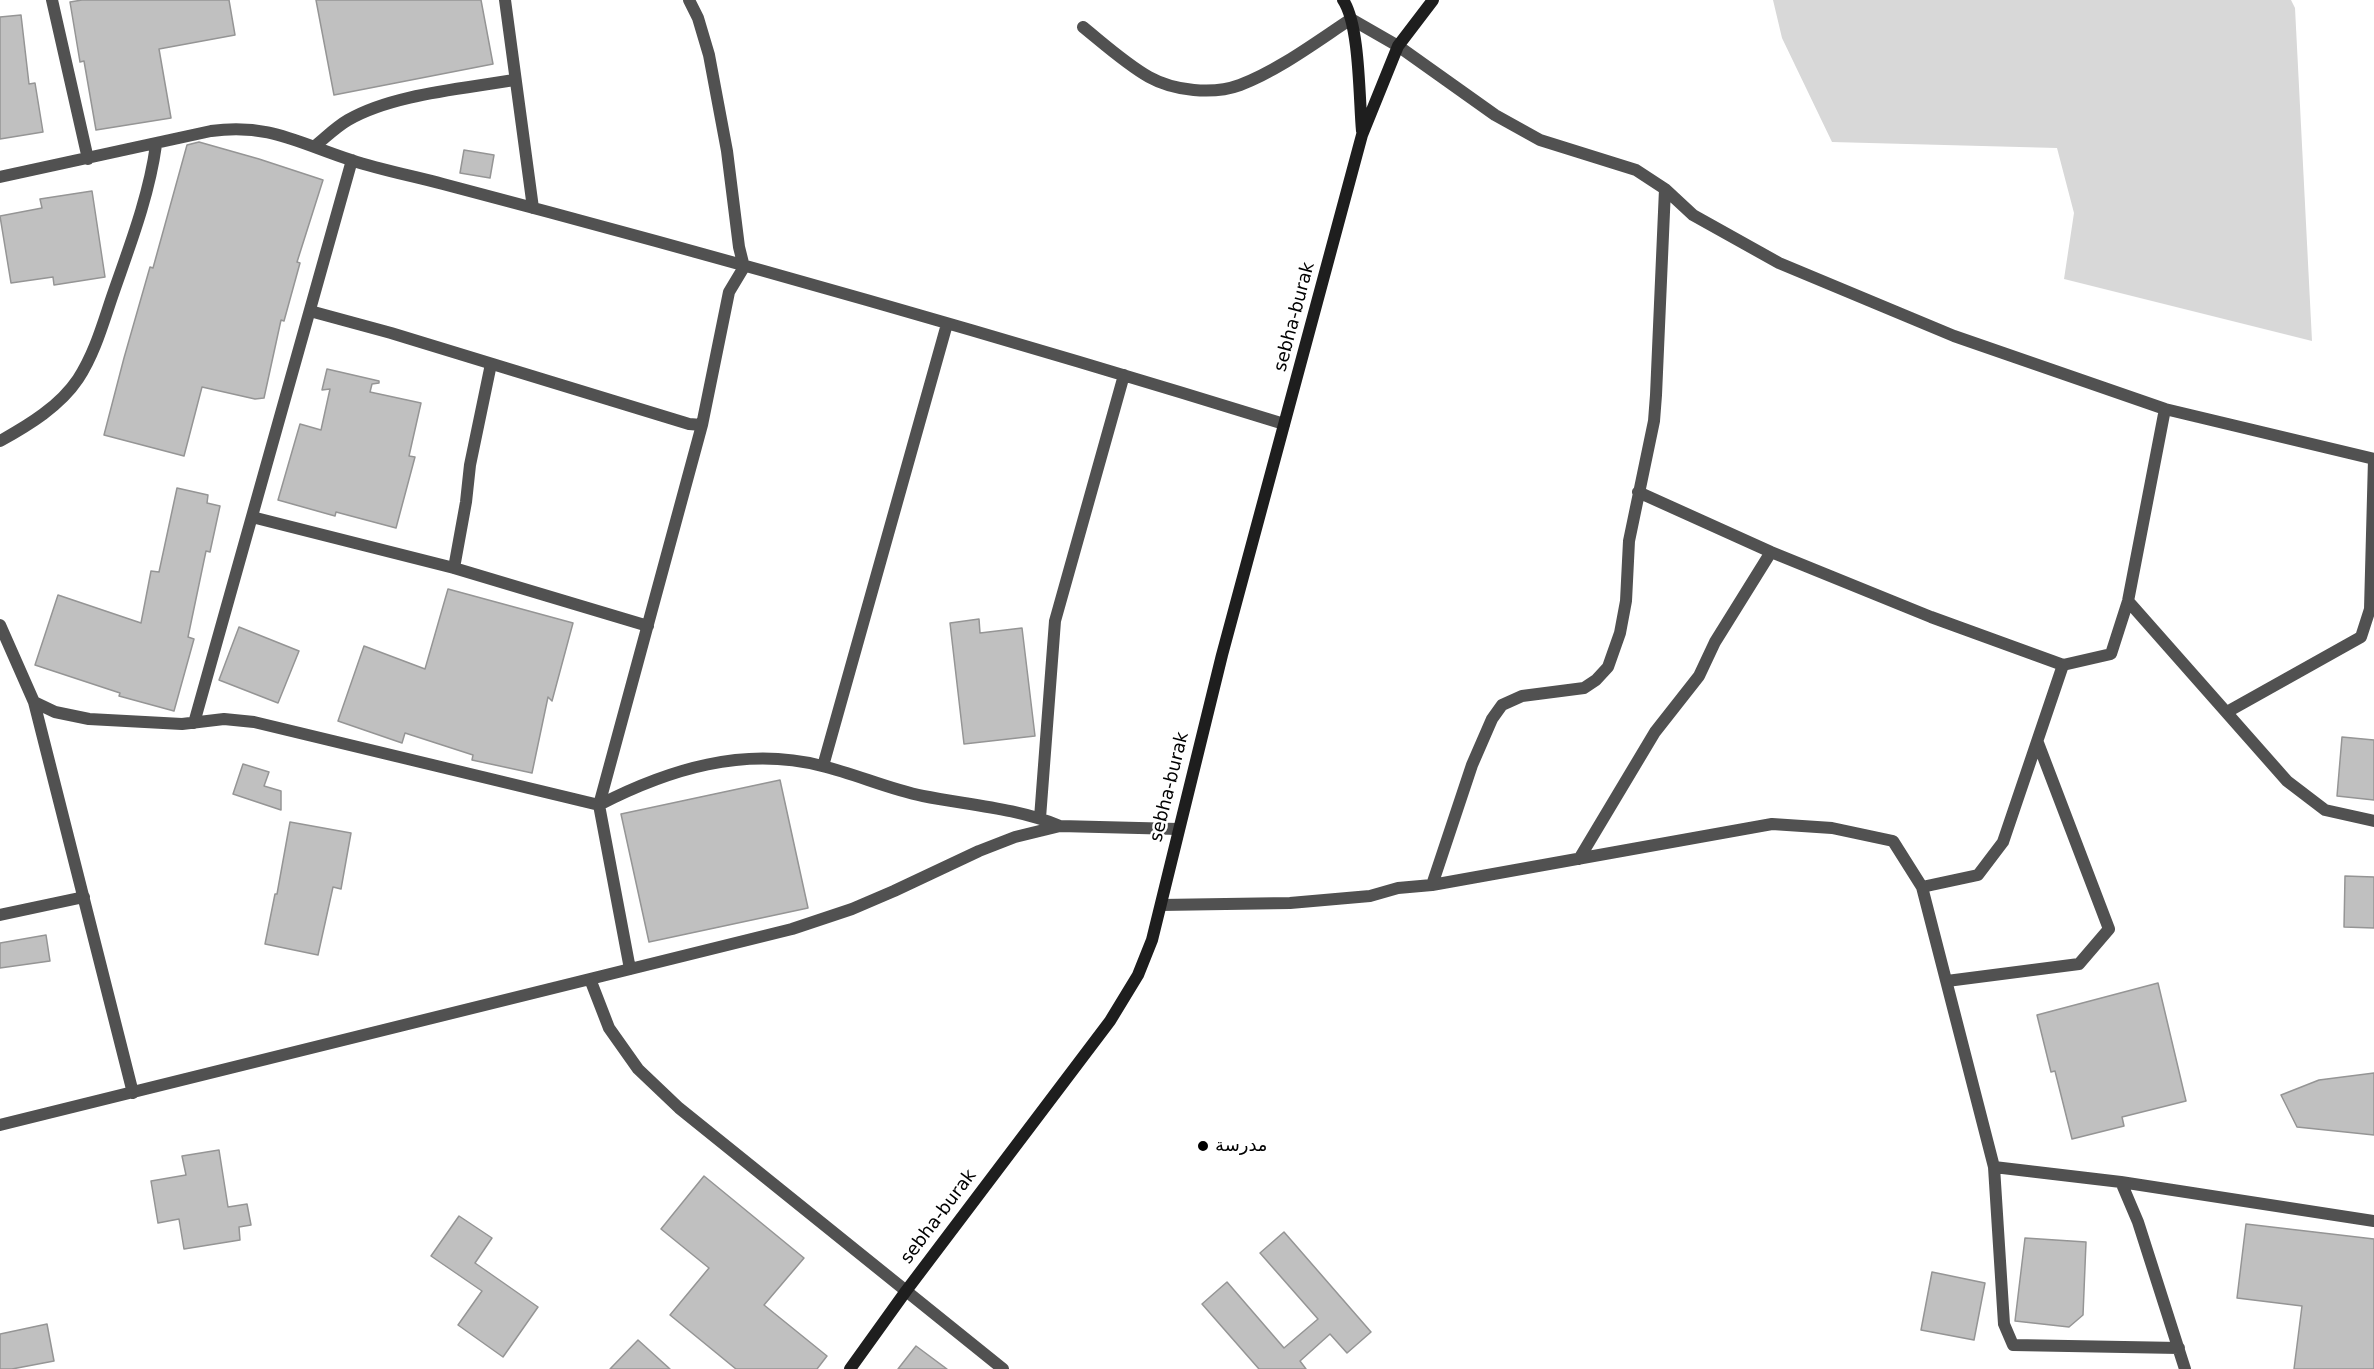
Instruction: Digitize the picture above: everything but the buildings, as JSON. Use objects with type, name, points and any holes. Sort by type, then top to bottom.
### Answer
[{"type":"main road","name":"sebha-burak","points":[[1342,0],[1351,20],[1362,135]]},
{"type":"main road","name":"sebha-burak","points":[[850,1369],[906,1291],[1110,1021],[1138,975],[1152,940],[1178,829],[1362,135],[1398,46],[1433,0]]},
{"type":"street","points":[[52,0],[88,159]]},
{"type":"street","points":[[505,0],[533,208]]},
{"type":"street","points":[[630,969],[599,805],[702,425],[729,292],[744,267],[710,55],[698,18],[688,0]]},
{"type":"street","points":[[698,18],[700,0]]},
{"type":"street","points":[[1083,27],[1148,77],[1165,85],[1190,89],[1216,89],[1238,86],[1258,76],[1351,20],[1398,46],[1495,115],[1540,140],[1636,170],[1665,189],[1693,215],[1779,263],[1954,336],[2165,409],[2374,459],[2370,609],[2361,637],[2227,712]]},
{"type":"street","points":[[315,147],[348,120],[373,109],[416,98],[514,80]]},
{"type":"street","points":[[0,177],[156,145],[211,131],[250,128],[287,135],[352,160],[533,208],[946,324],[1284,424]]},
{"type":"street","points":[[0,441],[52,408],[77,380],[88,362],[140,213],[153,166],[156,145]]},
{"type":"street","points":[[194,723],[352,160]]},
{"type":"street","points":[[1432,885],[1472,765],[1492,718],[1502,705],[1522,696],[1584,688],[1608,668],[1620,633],[1626,601],[1629,541],[1654,421],[1665,189]]},
{"type":"street","points":[[310,311],[689,424],[702,425]]},
{"type":"street","points":[[823,766],[946,324]]},
{"type":"street","points":[[454,568],[491,364]]},
{"type":"street","points":[[1040,818],[1055,621],[1124,375]]},
{"type":"street","points":[[1638,492],[1771,552],[1931,617],[2063,665],[2111,654],[2128,601],[2165,409]]},
{"type":"street","points":[[252,517],[454,568],[648,626]]},
{"type":"street","points":[[1579,860],[1655,732],[1699,676],[1715,642],[1771,552]]},
{"type":"street","points":[[2128,601],[2287,781],[2325,810],[2374,821]]},
{"type":"street","points":[[0,625],[34,702],[133,1093]]},
{"type":"street","points":[[1922,888],[1978,875],[2002,842],[2063,665]]},
{"type":"street","points":[[34,702],[55,712],[88,719],[194,723],[224,719],[254,722],[599,805],[634,787],[668,774],[714,763],[776,757],[823,766],[922,796],[995,808],[1040,818],[1060,826]]},
{"type":"street","points":[[1947,981],[2079,964],[2109,929],[2037,743]]},
{"type":"street","points":[[1161,905],[1290,903],[1370,896],[1398,888],[1432,885],[1579,860],[1772,824],[1832,828],[1893,841],[1922,888],[1994,1167],[2004,1324],[2013,1345],[2179,1348]]},
{"type":"street","points":[[0,1125],[792,929],[894,891],[995,844],[1060,826],[1178,829]]},
{"type":"street","points":[[0,915],[84,897]]},
{"type":"street","points":[[590,979],[609,1028],[638,1069],[679,1108],[1003,1369]]},
{"type":"street","points":[[1994,1167],[2121,1182],[2374,1221]]},
{"type":"street","points":[[2121,1182],[2138,1222],[2185,1369]]},
{"type":"shaded area","points":[[1773,0],[2291,0],[2295,8],[2312,341],[2064,279],[2074,213],[2057,148],[1832,142],[1782,38]]},
{"type":"place","name":"مدرسة","points":[[1203,1146]]}]
